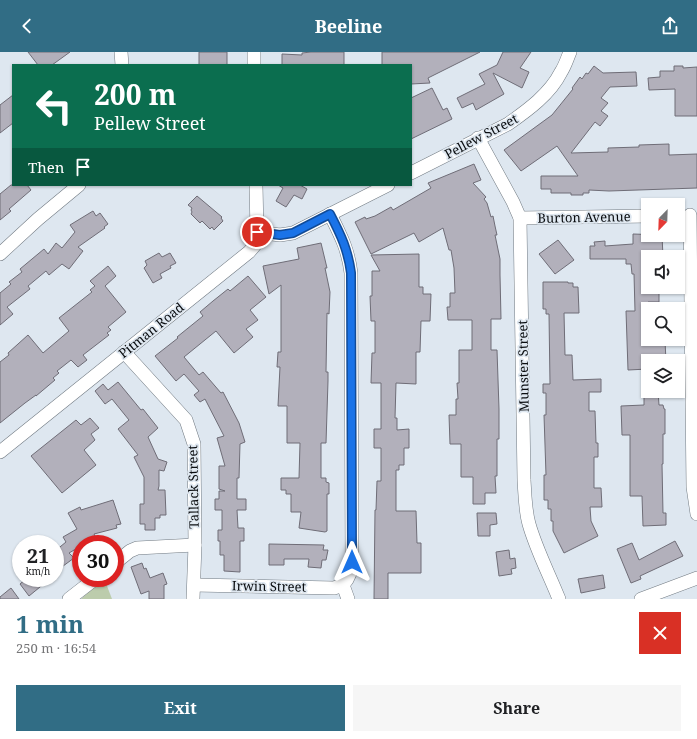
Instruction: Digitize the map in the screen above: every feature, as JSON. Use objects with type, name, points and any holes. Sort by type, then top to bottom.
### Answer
[{"type":"street","points":[[121,52],[122,64]]},
{"type":"street","points":[[254,52],[254,64]]},
{"type":"street","name":"Pellew Street","points":[[412,172],[508,124],[533,106],[552,86],[561,73],[570,52]]},
{"type":"street","name":"Munster Street","points":[[478,138],[513,202],[520,218],[524,480],[526,509],[528,522],[559,599]]},
{"type":"street","points":[[0,254],[38,219],[78,186]]},
{"type":"street","name":"Pitman Road","points":[[0,452],[249,252],[255,245],[257,232],[256,186]]},
{"type":"street","points":[[257,232],[280,235],[293,233],[386,186]]},
{"type":"street","points":[[330,214],[344,240],[349,257],[351,273],[352,562],[351,573],[348,580],[343,585],[348,599]]},
{"type":"street","points":[[688,215],[693,487],[697,514]]},
{"type":"street","name":"Burton Avenue","points":[[520,218],[641,216]]},
{"type":"street","name":"Tallack Street","points":[[124,352],[186,420],[194,444],[195,545],[193,599]]},
{"type":"street","points":[[124,556],[137,548],[195,545]]},
{"type":"street","points":[[641,599],[697,578]]},
{"type":"street","name":"Irwin Street","points":[[194,585],[334,588],[343,585]]},
{"type":"street","points":[[69,599],[84,587]]},
{"type":"green space","points":[[94,587],[107,587],[112,599],[81,599]]},
{"type":"building","points":[[28,52],[70,52],[53,64],[37,64]]},
{"type":"building","points":[[199,52],[227,52],[227,64],[199,64]]},
{"type":"building","points":[[344,52],[344,64],[282,64],[282,54],[302,55],[302,53]]},
{"type":"building","points":[[382,52],[480,52],[428,78],[430,83],[412,84],[412,64],[382,64]]},
{"type":"building","points":[[503,52],[531,52],[520,68],[529,72],[522,88],[493,73],[504,94],[476,110],[473,103],[462,108],[457,98],[485,84],[479,74],[497,65]]},
{"type":"building","points":[[594,66],[603,73],[636,72],[637,86],[610,87],[601,98],[608,103],[601,111],[608,116],[600,126],[595,122],[571,153],[608,152],[608,148],[669,144],[669,155],[697,154],[697,188],[609,191],[589,190],[589,193],[583,193],[583,195],[571,195],[571,193],[551,193],[551,189],[541,189],[541,176],[578,176],[557,146],[521,171],[504,150],[552,115],[573,89],[572,88],[580,77],[582,79]]},
{"type":"building","points":[[674,66],[683,66],[683,68],[697,67],[697,116],[675,116],[675,89],[649,90],[648,78],[660,77],[660,71],[674,71]]},
{"type":"building","points":[[432,88],[443,110],[447,108],[452,119],[412,139],[412,98]]},
{"type":"building","points":[[12,96],[12,124],[0,133],[0,105]]},
{"type":"building","points":[[474,164],[481,180],[473,183],[486,197],[484,199],[487,203],[491,217],[493,216],[500,259],[501,319],[491,319],[491,350],[497,350],[499,409],[497,476],[495,476],[496,493],[485,493],[485,504],[473,504],[473,477],[461,477],[461,444],[450,444],[449,415],[456,415],[456,399],[458,399],[457,383],[459,383],[459,350],[472,350],[472,320],[448,320],[447,307],[450,307],[450,293],[455,293],[454,268],[451,250],[449,250],[443,228],[419,242],[414,233],[371,254],[355,222],[365,217],[366,219],[375,216],[391,207],[393,210],[431,188],[428,183]]},
{"type":"building","points":[[11,185],[28,186],[31,190],[9,209],[11,211],[0,220],[0,194]]},
{"type":"building","points":[[280,186],[302,186],[307,189],[302,199],[294,195],[286,207],[276,201],[283,188]]},
{"type":"building","points":[[197,196],[222,217],[221,218],[223,221],[214,230],[212,227],[210,229],[202,221],[200,223],[191,214],[192,208],[188,205]]},
{"type":"building","points":[[93,211],[96,216],[100,213],[108,224],[104,227],[105,228],[78,247],[83,251],[69,269],[62,264],[49,275],[46,271],[28,286],[30,289],[7,307],[13,314],[0,325],[0,293],[11,284],[9,282],[22,272],[20,269],[44,249],[48,254],[56,243],[62,248],[75,232],[70,225]]},
{"type":"building","points":[[633,234],[641,234],[641,242],[662,242],[663,250],[641,250],[641,294],[659,294],[659,302],[641,302],[641,346],[665,346],[666,354],[641,354],[641,369],[628,370],[626,311],[635,311],[634,274],[632,274],[631,264],[626,264],[626,259],[590,259],[590,246],[595,246],[594,242],[605,241],[605,246],[633,244]]},
{"type":"building","points":[[558,240],[574,260],[555,274],[539,254]]},
{"type":"building","points":[[321,243],[327,268],[325,268],[330,292],[329,314],[327,313],[326,372],[328,372],[328,381],[326,443],[321,443],[321,478],[326,478],[326,482],[329,483],[329,494],[327,494],[327,531],[325,532],[299,528],[301,512],[291,512],[291,494],[286,494],[286,490],[281,490],[281,478],[299,478],[300,443],[287,443],[287,406],[278,406],[280,367],[277,367],[278,352],[281,352],[281,285],[269,294],[263,266],[299,259],[297,248]]},
{"type":"building","points":[[159,253],[162,257],[170,253],[176,263],[170,266],[171,268],[160,274],[162,278],[153,283],[144,268],[147,265],[145,261]]},
{"type":"building","points":[[419,254],[419,287],[423,287],[423,294],[431,294],[430,321],[421,321],[420,352],[416,352],[416,384],[396,383],[395,418],[397,418],[397,430],[409,429],[409,448],[404,448],[404,465],[399,465],[399,470],[396,470],[396,511],[416,511],[417,543],[421,543],[421,573],[388,573],[388,599],[374,599],[375,510],[377,481],[381,481],[381,448],[374,448],[374,429],[381,429],[381,383],[371,383],[372,353],[375,353],[375,321],[371,321],[370,296],[372,296],[372,271],[380,271],[371,255]]},
{"type":"building","points":[[108,266],[116,276],[105,286],[126,312],[108,327],[111,330],[107,333],[109,335],[83,355],[87,360],[78,367],[71,360],[57,371],[59,373],[53,378],[55,380],[0,423],[0,362],[9,355],[8,353],[28,335],[43,353],[69,331],[59,318],[92,292],[90,290],[95,286],[90,281]]},
{"type":"building","points":[[248,276],[266,297],[250,310],[258,320],[246,329],[253,337],[234,353],[216,331],[184,357],[199,375],[203,372],[221,393],[223,392],[239,423],[245,442],[240,444],[239,478],[237,478],[237,499],[246,499],[246,510],[237,510],[238,528],[244,528],[244,541],[240,541],[240,572],[224,571],[224,555],[220,555],[220,541],[218,541],[218,530],[222,530],[222,510],[215,510],[215,499],[219,499],[219,491],[225,491],[219,489],[219,466],[225,466],[217,438],[224,436],[205,399],[200,402],[194,395],[199,391],[184,374],[176,381],[155,356],[203,316],[200,312],[228,289],[230,291]]},
{"type":"building","points":[[543,282],[568,282],[573,283],[573,287],[578,287],[579,313],[564,313],[565,355],[572,355],[573,380],[601,379],[601,392],[589,392],[589,411],[595,411],[596,443],[598,443],[598,457],[594,457],[594,488],[601,488],[602,507],[590,507],[591,521],[598,536],[564,553],[553,531],[553,521],[551,521],[551,509],[548,509],[548,500],[544,500],[544,475],[546,475],[544,415],[546,415],[546,393],[543,393],[543,384],[550,384],[549,314],[546,314],[546,309],[543,309]]},
{"type":"building","points":[[118,382],[158,428],[148,437],[158,459],[167,462],[164,471],[159,470],[158,490],[165,490],[166,515],[160,515],[160,518],[155,518],[155,530],[145,530],[145,524],[140,524],[140,504],[144,504],[144,477],[134,457],[138,455],[118,429],[129,420],[112,399],[105,404],[95,391],[103,384],[108,390]]},
{"type":"building","points":[[644,398],[658,398],[659,405],[663,405],[665,409],[665,434],[663,434],[662,464],[663,513],[666,513],[666,525],[643,526],[642,496],[630,496],[630,435],[622,435],[621,406],[644,405]]},
{"type":"building","points":[[90,418],[99,428],[91,434],[95,440],[84,450],[96,465],[62,493],[31,456],[76,420],[81,425]]},
{"type":"building","points":[[113,500],[121,524],[116,525],[117,528],[94,535],[72,535],[72,551],[69,553],[72,556],[72,559],[64,565],[64,544],[66,542],[64,536],[77,529],[68,513],[80,507],[81,510]]},
{"type":"building","points":[[477,513],[496,513],[497,524],[490,525],[490,536],[478,536]]},
{"type":"building","points":[[675,541],[683,556],[640,576],[641,579],[631,583],[617,549],[632,543],[639,560]]},
{"type":"building","points":[[269,544],[324,545],[323,550],[328,550],[326,560],[322,560],[321,568],[308,567],[309,559],[284,559],[284,565],[269,565]]},
{"type":"building","points":[[509,550],[510,559],[515,558],[516,568],[511,569],[512,574],[499,576],[496,552]]},
{"type":"building","points":[[142,563],[150,578],[163,573],[167,584],[164,585],[164,599],[149,599],[149,591],[141,594],[131,567]]},
{"type":"building","points":[[603,575],[605,588],[581,593],[578,579]]},
{"type":"building","points":[[22,587],[40,587],[29,596]]},
{"type":"building","points":[[11,588],[19,599],[0,599],[0,597]]},
{"type":"route","points":[[257,232],[280,235],[293,233],[330,214],[344,240],[349,257],[351,273],[352,562]]}]
